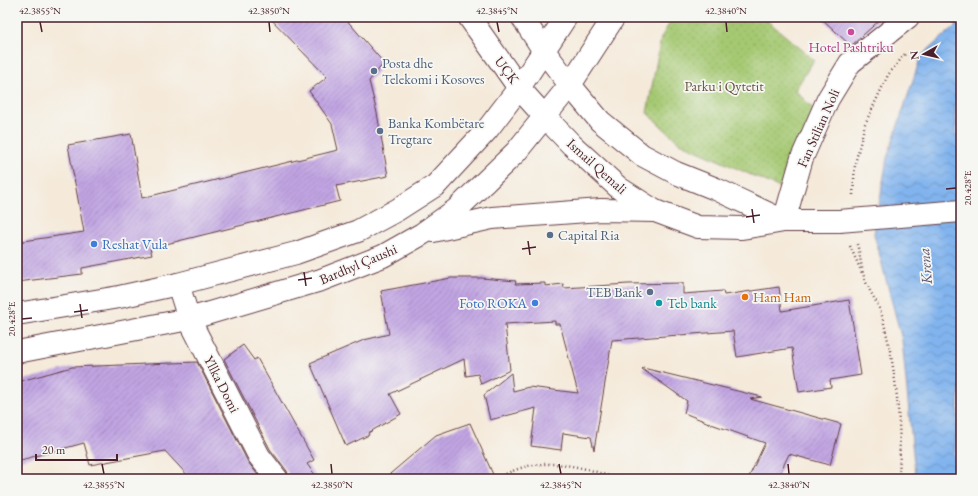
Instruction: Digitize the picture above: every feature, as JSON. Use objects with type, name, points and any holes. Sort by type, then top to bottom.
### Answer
[{"type":"main road","name":"UÇK","points":[[469,17],[519,88],[566,17]]},
{"type":"main road","points":[[522,17],[544,51],[570,86]]},
{"type":"main road","name":"Bardhyl Çaushi","points":[[17,352],[189,319],[320,280],[383,256],[422,234],[457,209],[516,152],[570,86],[614,17]]},
{"type":"main road","name":"Fan Stilian Noli","points":[[784,221],[802,158],[828,99],[850,63],[908,17]]},
{"type":"main road","name":"Ismail Qemali","points":[[570,86],[600,121],[642,155],[676,173],[716,189],[784,221]]},
{"type":"main road","name":"Ismail Qemali","points":[[519,88],[572,145],[619,188],[655,211],[698,227],[742,228],[784,221],[839,221],[961,211]]},
{"type":"main road","points":[[17,314],[119,297],[178,284],[296,253],[358,231],[398,210],[436,185],[487,130],[519,88]]},
{"type":"main road","points":[[422,234],[492,218],[601,210],[655,211]]},
{"type":"main road","name":"Yllka Domi","points":[[178,284],[189,319],[259,456],[277,479]]},
{"type":"path","points":[[839,221],[864,277]]},
{"type":"path","points":[[959,479],[961,435]]},
{"type":"path","points":[[495,479],[525,466],[543,465],[579,467],[603,473],[616,479]]},
{"type":"green space","name":"Parku i Qytetit","points":[[673,17],[763,17],[814,60],[795,90],[815,111],[787,191],[680,143],[647,113],[661,38]]},
{"type":"water","name":"Krena","points":[[961,21],[961,97],[955,105],[960,177],[961,367],[953,479],[914,479],[915,474],[902,340],[874,234],[887,158],[921,56]]},
{"type":"water","points":[[531,477],[606,477],[609,479],[528,479]]},
{"type":"building","points":[[269,17],[344,17],[384,63],[369,81],[377,113],[388,176],[336,186],[340,201],[150,248],[152,255],[82,268],[82,274],[17,282],[17,242],[84,232],[68,145],[131,134],[142,198],[338,150],[332,124],[309,91],[327,77]]},
{"type":"building","name":"Hotel Pashtriku","points":[[820,17],[883,17],[851,46]]},
{"type":"building","points":[[451,278],[481,278],[516,281],[515,284],[545,283],[545,286],[563,284],[564,288],[628,284],[683,283],[683,294],[723,291],[724,295],[779,287],[782,311],[849,300],[861,375],[830,380],[831,387],[799,392],[792,348],[737,357],[733,331],[612,340],[594,450],[591,437],[563,433],[561,450],[531,446],[536,408],[490,420],[484,395],[511,373],[513,391],[529,387],[578,393],[560,324],[555,324],[555,321],[505,324],[510,370],[481,384],[478,374],[466,376],[464,359],[390,394],[401,414],[368,433],[369,435],[346,446],[310,363],[364,340],[389,334],[381,291]]},
{"type":"building","points":[[243,345],[254,360],[257,358],[314,460],[307,464],[318,479],[289,479],[287,471],[270,449],[224,359]]},
{"type":"building","points":[[197,362],[248,462],[261,479],[191,479],[165,451],[90,465],[84,443],[17,461],[17,382],[72,367]]},
{"type":"building","points":[[643,368],[762,397],[750,399],[841,424],[830,465],[789,454],[777,479],[748,479],[765,443],[684,413],[687,401],[642,369]]},
{"type":"building","points":[[470,423],[495,479],[384,479],[436,435]]},
{"type":"place","name":"Hotel Pashtriku","points":[[851,32]]},
{"type":"place","name":"Posta dhe Telekomi i Kosoves","points":[[374,71]]},
{"type":"place","name":"Banka Kombëtare Tregtare","points":[[380,131]]},
{"type":"place","name":"Capital Ria","points":[[550,235]]},
{"type":"place","name":"Reshat Vula","points":[[94,244]]},
{"type":"place","name":"TEB Bank","points":[[650,292]]},
{"type":"place","name":"Ham Ham","points":[[745,297]]},
{"type":"place","name":"Foto ROKA","points":[[535,303]]},
{"type":"place","name":"Teb bank","points":[[659,303]]}]
